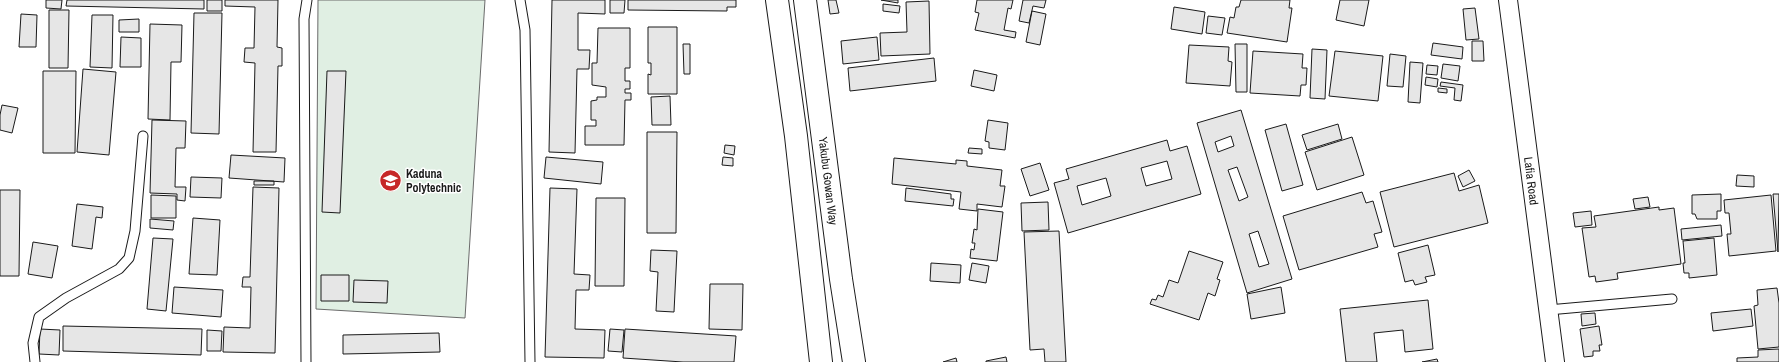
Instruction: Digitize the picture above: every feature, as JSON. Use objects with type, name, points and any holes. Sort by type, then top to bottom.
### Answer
[{"type":"street","points":[[777,0],[796,136],[821,362]]},
{"type":"street","name":"Yakubu Gowan Way","points":[[805,0],[841,279],[854,362]]},
{"type":"street","name":"Lafia Road","points":[[1508,0],[1555,362]]},
{"type":"lane","points":[[306,362],[304,19],[307,0]]},
{"type":"lane","points":[[520,0],[525,30],[530,362]]},
{"type":"lane","points":[[35,362],[33,343],[39,317],[66,298],[119,269],[129,258],[135,231],[144,136]]},
{"type":"lane","points":[[1548,310],[1672,299]]},
{"type":"green space","points":[[318,0],[485,0],[465,318],[316,309]]},
{"type":"building","points":[[46,0],[62,0],[61,9],[46,8]]},
{"type":"building","points":[[67,0],[204,0],[204,9],[66,6]]},
{"type":"building","points":[[207,0],[222,0],[222,11],[207,11]]},
{"type":"building","points":[[225,0],[278,0],[277,47],[282,48],[282,66],[278,66],[276,152],[253,152],[255,63],[244,62],[245,48],[254,48],[255,7],[225,6]]},
{"type":"building","points":[[552,0],[605,0],[605,14],[578,13],[578,50],[590,50],[589,69],[577,69],[575,153],[549,152]]},
{"type":"building","points":[[610,0],[625,0],[624,13],[610,13]]},
{"type":"building","points":[[628,0],[736,0],[736,7],[727,7],[727,11],[628,10]]},
{"type":"building","points":[[828,0],[836,0],[839,13],[830,14]]},
{"type":"building","points":[[881,0],[898,0],[898,3]]},
{"type":"building","points":[[977,0],[1013,0],[1011,9],[1008,8],[1004,30],[1016,32],[1015,38],[975,30],[979,13],[975,12]]},
{"type":"building","points":[[1023,0],[1046,0],[1044,8],[1033,6],[1029,23],[1019,21]]},
{"type":"building","points":[[1241,0],[1290,0],[1289,8],[1292,8],[1287,42],[1227,33],[1230,17],[1234,18],[1236,7],[1239,7]]},
{"type":"building","points":[[1340,0],[1369,0],[1364,26],[1336,20]]},
{"type":"building","points":[[929,1],[930,54],[881,56],[880,33],[907,32],[906,2]]},
{"type":"building","points":[[883,4],[900,6],[899,13],[883,11]]},
{"type":"building","points":[[1174,7],[1205,12],[1202,34],[1171,29]]},
{"type":"building","points":[[1475,8],[1479,39],[1466,40],[1463,9]]},
{"type":"building","points":[[49,10],[69,10],[68,68],[49,68]]},
{"type":"building","points":[[1032,11],[1046,14],[1040,45],[1026,42]]},
{"type":"building","points":[[194,13],[222,13],[219,134],[191,133]]},
{"type":"building","points":[[21,14],[37,15],[36,47],[19,47]]},
{"type":"building","points":[[92,15],[113,15],[112,68],[90,67]]},
{"type":"building","points":[[1208,16],[1225,18],[1222,35],[1206,33]]},
{"type":"building","points":[[139,19],[139,32],[119,32],[119,20]]},
{"type":"building","points":[[150,24],[182,25],[181,62],[171,62],[170,120],[148,119]]},
{"type":"building","points":[[648,27],[677,27],[677,94],[648,94],[648,74],[651,75],[651,63],[648,63]]},
{"type":"building","points":[[598,28],[630,28],[630,68],[625,68],[625,81],[630,81],[630,89],[625,89],[625,93],[631,93],[631,100],[625,100],[624,145],[585,145],[585,126],[596,126],[596,120],[591,120],[591,101],[597,100],[597,97],[606,97],[606,87],[592,85],[592,63],[597,63]]},
{"type":"building","points":[[121,37],[141,38],[141,67],[120,67]]},
{"type":"building","points":[[877,37],[879,60],[843,64],[841,41]]},
{"type":"building","points":[[1472,41],[1483,41],[1484,61],[1472,61]]},
{"type":"building","points":[[1433,43],[1463,47],[1462,59],[1431,55]]},
{"type":"building","points":[[683,44],[690,44],[690,74],[684,74]]},
{"type":"building","points":[[1235,44],[1247,44],[1247,92],[1236,92]]},
{"type":"building","points":[[1189,45],[1229,47],[1228,61],[1232,62],[1230,86],[1186,83]]},
{"type":"building","points":[[1312,49],[1327,50],[1325,99],[1310,98]]},
{"type":"building","points":[[1253,51],[1303,54],[1302,68],[1307,68],[1306,85],[1301,85],[1300,96],[1250,93]]},
{"type":"building","points":[[1335,51],[1383,56],[1378,101],[1329,96]]},
{"type":"building","points":[[1390,54],[1406,56],[1403,87],[1387,86]]},
{"type":"building","points":[[934,58],[936,81],[850,91],[848,68]]},
{"type":"building","points":[[1410,62],[1423,63],[1420,103],[1408,102]]},
{"type":"building","points":[[1443,64],[1460,66],[1458,81],[1441,78]]},
{"type":"building","points":[[1427,65],[1438,66],[1437,75],[1426,74]]},
{"type":"building","points":[[83,69],[116,72],[109,155],[77,152]]},
{"type":"building","points":[[974,70],[997,75],[994,91],[971,86]]},
{"type":"building","points":[[43,71],[76,71],[75,153],[43,153]]},
{"type":"building","points":[[327,71],[346,71],[340,213],[322,212]]},
{"type":"building","points":[[1426,77],[1438,79],[1437,87],[1425,85]]},
{"type":"building","points":[[1441,82],[1463,85],[1461,101],[1454,100],[1455,88],[1440,86]]},
{"type":"building","points":[[1438,88],[1447,89],[1447,93],[1438,92]]},
{"type":"building","points":[[670,96],[671,125],[652,125],[651,97]]},
{"type":"building","points":[[2,105],[18,108],[12,133],[0,130]]},
{"type":"building","points":[[1241,110],[1292,279],[1247,293],[1197,123]],"holes":[[[1231,136],[1234,146],[1218,152],[1215,142]],[[1237,167],[1248,197],[1239,201],[1228,170]],[[1258,231],[1269,264],[1259,267],[1249,234]]]},
{"type":"building","points":[[152,120],[186,121],[185,148],[176,148],[175,187],[186,187],[185,201],[177,200],[177,194],[150,193]]},
{"type":"building","points":[[988,120],[1008,123],[1005,150],[989,148],[989,142],[985,141]]},
{"type":"building","points":[[1286,124],[1303,185],[1282,191],[1265,130]]},
{"type":"building","points":[[1338,124],[1342,139],[1307,150],[1302,135]]},
{"type":"building","points":[[647,132],[677,132],[676,233],[647,233]]},
{"type":"building","points":[[1352,137],[1364,175],[1317,190],[1305,152]]},
{"type":"building","points":[[1167,140],[1170,151],[1187,146],[1201,194],[1068,233],[1054,183],[1069,179],[1066,169]],"holes":[[[1167,161],[1172,179],[1146,186],[1141,168]],[[1106,178],[1111,196],[1082,205],[1077,186]]]},
{"type":"building","points":[[725,145],[735,146],[734,155],[724,153]]},
{"type":"building","points":[[969,148],[982,149],[982,154],[968,153]]},
{"type":"building","points":[[231,155],[285,158],[284,182],[229,178]]},
{"type":"building","points":[[546,157],[603,162],[601,184],[544,178]]},
{"type":"building","points":[[723,157],[733,158],[733,166],[722,165]]},
{"type":"building","points":[[894,158],[956,164],[956,160],[967,161],[967,166],[1002,170],[1000,186],[1005,186],[1002,207],[977,204],[977,211],[959,209],[961,192],[892,184]]},
{"type":"building","points":[[1040,163],[1049,190],[1030,196],[1021,169]]},
{"type":"building","points":[[1469,170],[1475,181],[1463,187],[1458,176]]},
{"type":"building","points":[[1454,173],[1459,191],[1479,185],[1488,223],[1394,247],[1380,192]]},
{"type":"building","points":[[1737,175],[1754,176],[1754,187],[1736,186]]},
{"type":"building","points":[[191,177],[222,178],[221,198],[190,197]]},
{"type":"building","points":[[254,181],[274,181],[274,185],[254,185]]},
{"type":"building","points":[[253,187],[279,188],[275,353],[223,352],[224,327],[250,328],[251,287],[242,287],[243,277],[250,277]]},
{"type":"building","points":[[550,188],[577,189],[574,274],[590,275],[589,290],[576,290],[575,329],[605,330],[604,358],[545,357]]},
{"type":"building","points":[[906,188],[951,194],[951,199],[954,199],[953,206],[905,201]]},
{"type":"building","points":[[0,190],[20,190],[19,276],[0,276]]},
{"type":"building","points":[[1362,192],[1366,203],[1373,201],[1382,232],[1374,234],[1378,247],[1299,270],[1283,216]]},
{"type":"building","points":[[1721,194],[1721,211],[1717,211],[1717,219],[1697,219],[1695,214],[1692,214],[1692,195]]},
{"type":"building","points":[[1773,194],[1779,194],[1778,252]]},
{"type":"building","points":[[151,195],[176,196],[176,218],[151,218]]},
{"type":"building","points":[[1771,195],[1776,251],[1729,256],[1727,234],[1731,234],[1729,213],[1725,213],[1724,200]]},
{"type":"building","points":[[1648,197],[1650,207],[1635,209],[1633,199]]},
{"type":"building","points":[[596,198],[625,198],[624,286],[595,286]]},
{"type":"building","points":[[1048,202],[1049,230],[1022,231],[1021,203]]},
{"type":"building","points":[[77,204],[103,207],[102,218],[96,217],[92,249],[72,246]]},
{"type":"building","points":[[1659,207],[1659,210],[1674,208],[1681,264],[1617,273],[1618,279],[1596,282],[1595,276],[1589,277],[1582,228],[1596,227],[1594,216]]},
{"type":"building","points":[[978,209],[1003,212],[997,261],[970,258],[971,249],[974,250],[975,243],[972,243],[974,229],[977,230]]},
{"type":"building","points":[[1591,211],[1592,225],[1575,227],[1573,213]]},
{"type":"building","points":[[193,218],[220,220],[217,275],[189,274]]},
{"type":"building","points":[[150,219],[174,221],[173,230],[150,228]]},
{"type":"building","points":[[1721,225],[1722,236],[1682,240],[1681,229]]},
{"type":"building","points":[[1059,231],[1066,362],[1045,362],[1044,349],[1030,350],[1024,232]]},
{"type":"building","points":[[153,238],[173,239],[166,311],[147,309]]},
{"type":"building","points":[[1714,238],[1717,275],[1689,278],[1689,273],[1684,273],[1683,263],[1685,263],[1683,241]]},
{"type":"building","points":[[33,242],[58,246],[52,278],[28,274]]},
{"type":"building","points":[[1428,245],[1435,275],[1425,277],[1427,282],[1415,285],[1413,280],[1405,282],[1398,253]]},
{"type":"building","points":[[651,250],[677,251],[674,312],[656,311],[658,272],[650,271]]},
{"type":"building","points":[[1189,251],[1223,262],[1217,279],[1220,280],[1215,296],[1208,293],[1199,320],[1150,304],[1152,299],[1156,300],[1158,295],[1163,297],[1169,280],[1178,283]]},
{"type":"building","points":[[931,263],[961,265],[960,283],[930,281]]},
{"type":"building","points":[[972,263],[989,266],[986,283],[969,280]]},
{"type":"building","points":[[321,275],[349,275],[349,301],[321,301]]},
{"type":"building","points":[[354,280],[388,281],[387,303],[353,302]]},
{"type":"building","points":[[710,284],[743,284],[742,330],[709,329]]},
{"type":"building","points":[[174,287],[223,290],[221,317],[172,313]]},
{"type":"building","points":[[1281,287],[1285,313],[1251,319],[1247,294]]},
{"type":"building","points":[[1777,288],[1779,303],[1779,347],[1758,349],[1754,306],[1758,305],[1757,290]]},
{"type":"building","points":[[1428,300],[1433,349],[1405,352],[1403,330],[1374,333],[1377,362],[1346,362],[1340,309]]},
{"type":"building","points":[[1751,309],[1753,326],[1713,331],[1711,313]]},
{"type":"building","points":[[1595,313],[1596,324],[1582,326],[1581,314]]},
{"type":"building","points":[[63,326],[202,329],[201,355],[63,351]]},
{"type":"building","points":[[1599,326],[1602,345],[1599,345],[1600,351],[1593,351],[1593,356],[1584,357],[1580,329]]},
{"type":"building","points":[[40,329],[60,330],[59,355],[39,354]]},
{"type":"building","points":[[610,329],[624,330],[622,352],[608,351]]},
{"type":"building","points":[[625,329],[736,336],[734,362],[683,362],[623,358]]},
{"type":"building","points":[[207,330],[222,331],[221,351],[207,351]]},
{"type":"building","points":[[439,333],[440,352],[343,354],[343,335]]},
{"type":"building","points":[[1779,349],[1779,362],[1737,362],[1737,358],[1758,357],[1758,350]]},
{"type":"building","points":[[1006,357],[1007,362],[986,362],[986,361]]},
{"type":"building","points":[[956,358],[957,362],[943,362]]},
{"type":"building","points":[[1437,359],[1438,362],[1422,362]]},
{"type":"place","name":"Kaduna Polytechnic","points":[[391,181]]}]
